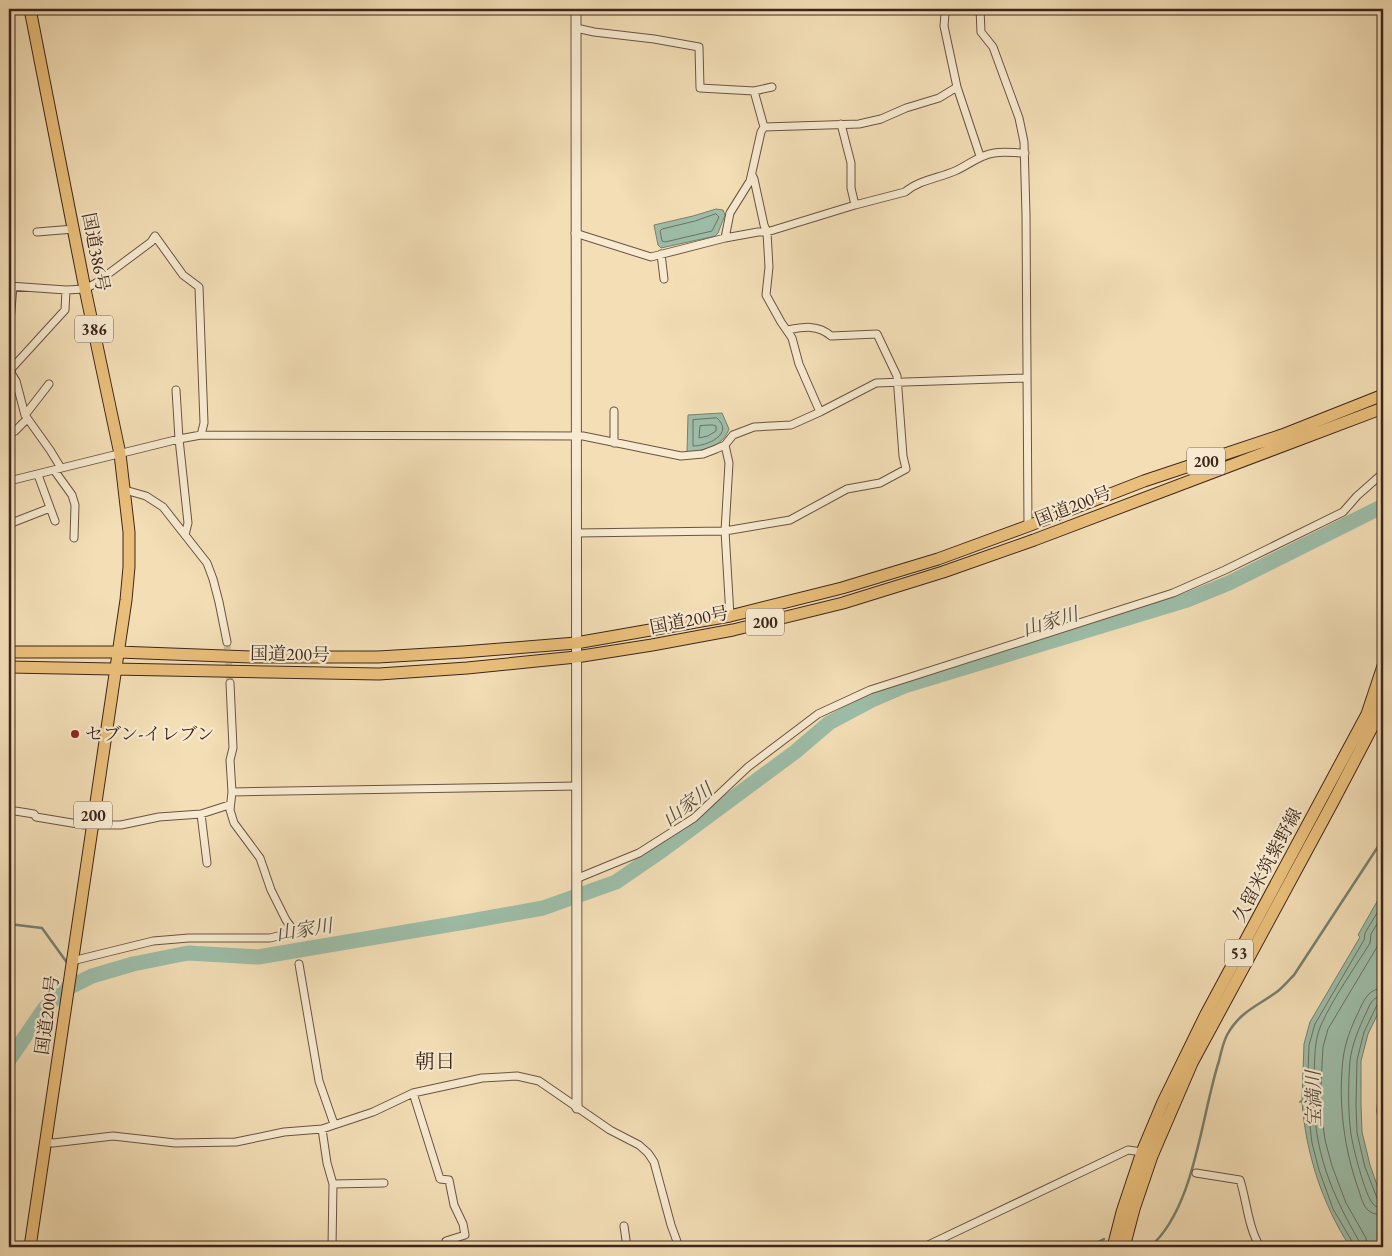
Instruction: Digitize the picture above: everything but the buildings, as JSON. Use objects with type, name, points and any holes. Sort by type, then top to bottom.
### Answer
[{"type":"main road","name":"国道386号","points":[[30,9],[85,289],[120,454],[125,490],[129,532],[129,567],[118,652]]},
{"type":"main road","name":"国道200号","points":[[9,652],[118,652],[251,657],[378,657],[576,643],[730,616],[842,588],[938,558],[1028,526],[1144,481],[1282,435],[1383,395]]},
{"type":"main road","name":"国道200号","points":[[115,668],[379,674],[467,668],[576,657],[733,630],[843,603],[943,572],[1034,540],[1383,408]]},
{"type":"main road","name":"国道200号","points":[[30,1247],[118,652]]},
{"type":"main road","name":"久留米筑紫野線","points":[[1113,1247],[1122,1212],[1142,1152],[1163,1102],[1206,1014],[1367,714],[1383,666]]},
{"type":"main road","name":"200","points":[[9,667],[115,668]]},
{"type":"main road","name":"久留米筑紫野線","points":[[1124,1247],[1134,1209],[1152,1156],[1192,1063],[1334,802],[1377,718],[1383,700]]},
{"type":"street","points":[[576,9],[575,234],[578,878],[576,1068],[578,1108]]},
{"type":"street","points":[[948,9],[945,14],[944,26],[957,87],[980,156]]},
{"type":"street","points":[[980,9],[981,32],[993,47],[1019,118],[1025,153],[1028,526]]},
{"type":"street","points":[[576,28],[699,47],[700,88],[754,91],[772,87]]},
{"type":"street","points":[[764,127],[859,124],[939,98],[957,87]]},
{"type":"street","points":[[725,238],[730,213],[750,181],[761,132],[764,127],[754,91]]},
{"type":"street","points":[[841,124],[851,163],[851,188],[856,205]]},
{"type":"street","points":[[575,234],[651,256],[725,238],[767,232],[905,192],[932,178],[956,171],[980,156],[996,152],[1025,153]]},
{"type":"street","points":[[752,175],[767,232],[769,267],[766,295],[792,338],[799,364],[820,412]]},
{"type":"street","points":[[37,232],[74,229]]},
{"type":"street","points":[[9,334],[11,286],[66,290],[85,289],[151,242],[156,236],[183,276],[199,287],[204,423],[202,435]]},
{"type":"street","points":[[661,254],[664,279]]},
{"type":"street","points":[[66,290],[65,310],[12,368],[10,373],[16,381],[26,417],[50,450],[57,469],[72,495],[75,505],[74,538]]},
{"type":"street","points":[[576,533],[725,531],[790,520],[847,490],[880,483],[906,469],[903,456],[897,376],[877,334],[831,336],[826,330],[807,326],[787,330]]},
{"type":"street","points":[[9,481],[202,435],[576,436],[680,456],[703,454],[725,445],[733,435],[739,432],[754,427],[791,425],[876,383],[1027,378]]},
{"type":"street","points":[[9,434],[15,431],[49,384]]},
{"type":"street","points":[[176,390],[188,523],[185,535]]},
{"type":"street","points":[[614,411],[614,443]]},
{"type":"street","points":[[725,445],[729,463],[725,531],[730,616]]},
{"type":"street","points":[[578,878],[639,853],[694,818],[748,767],[818,714],[870,690],[1173,593],[1225,570],[1343,512],[1357,496],[1383,473]]},
{"type":"street","points":[[38,475],[55,521]]},
{"type":"street","points":[[125,490],[146,496],[163,507],[207,563],[219,602],[227,642]]},
{"type":"street","points":[[9,524],[50,508]]},
{"type":"street","points":[[72,961],[152,941],[189,938],[270,938],[294,931],[286,920],[272,890],[260,858],[234,823],[230,805],[232,792],[230,760],[233,748],[230,684]]},
{"type":"street","points":[[232,792],[577,786]]},
{"type":"street","points":[[9,810],[34,814],[36,817],[92,826],[121,825],[159,817],[201,814],[230,805]]},
{"type":"street","points":[[201,814],[207,863]]},
{"type":"street","points":[[299,964],[318,1081],[334,1124]]},
{"type":"street","points":[[46,1142],[53,1143],[113,1136],[194,1144],[214,1141],[236,1142],[284,1132],[322,1129],[373,1112],[413,1093],[482,1078],[517,1076],[539,1081],[610,1130],[639,1145],[648,1153],[654,1162],[670,1225],[679,1247]]},
{"type":"street","points":[[1383,1078],[1383,1130]]},
{"type":"street","points":[[413,1093],[440,1179],[449,1180],[454,1205],[463,1224],[465,1235],[446,1241],[446,1247]]},
{"type":"street","points":[[322,1129],[327,1163],[333,1184],[332,1247]]},
{"type":"street","points":[[924,1247],[1128,1150],[1142,1152]]},
{"type":"street","points":[[1196,1172],[1240,1180],[1246,1197],[1248,1213],[1260,1247]]},
{"type":"street","points":[[333,1184],[384,1183]]},
{"type":"street","points":[[624,1226],[627,1247]]},
{"type":"water","points":[[716,209],[723,210],[725,215],[715,236],[661,248],[658,245],[654,225]]},
{"type":"water","points":[[722,413],[729,429],[722,440],[706,449],[687,452],[688,415]]},
{"type":"water","name":"宝満川","points":[[1379,898],[1383,899],[1383,1003],[1368,1034],[1361,1061],[1361,1104],[1362,1132],[1370,1165],[1383,1202],[1383,1247],[1350,1247],[1331,1213],[1317,1178],[1307,1140],[1302,1102],[1299,1102],[1302,1100],[1304,1044],[1310,1022],[1360,937],[1358,935]]},
{"type":"waterway","name":"山家川","points":[[9,1060],[44,1009],[62,991],[92,976],[133,964],[188,953],[258,957],[471,921],[543,908],[616,882],[664,849],[795,752],[829,723],[874,699],[904,686],[1187,600],[1229,583],[1383,506]]},
{"type":"waterway","points":[[1150,1247],[1165,1230],[1187,1186],[1222,1048],[1227,1035],[1244,1014],[1278,991],[1294,975],[1383,839]]},
{"type":"waterway","points":[[9,924],[42,928],[68,964]]},
{"type":"waterway","points":[[74,973],[81,982]]},
{"type":"waterway","points":[[1088,1247],[1104,1239]]},
{"type":"waterway","points":[[1137,1243],[1140,1247]]},
{"type":"tunnel","points":[[227,642],[230,683]]},
{"type":"place","name":"セブン-イレブン","points":[[75,734]]},
{"type":"district","name":"朝日","points":[[435,1061]]}]
